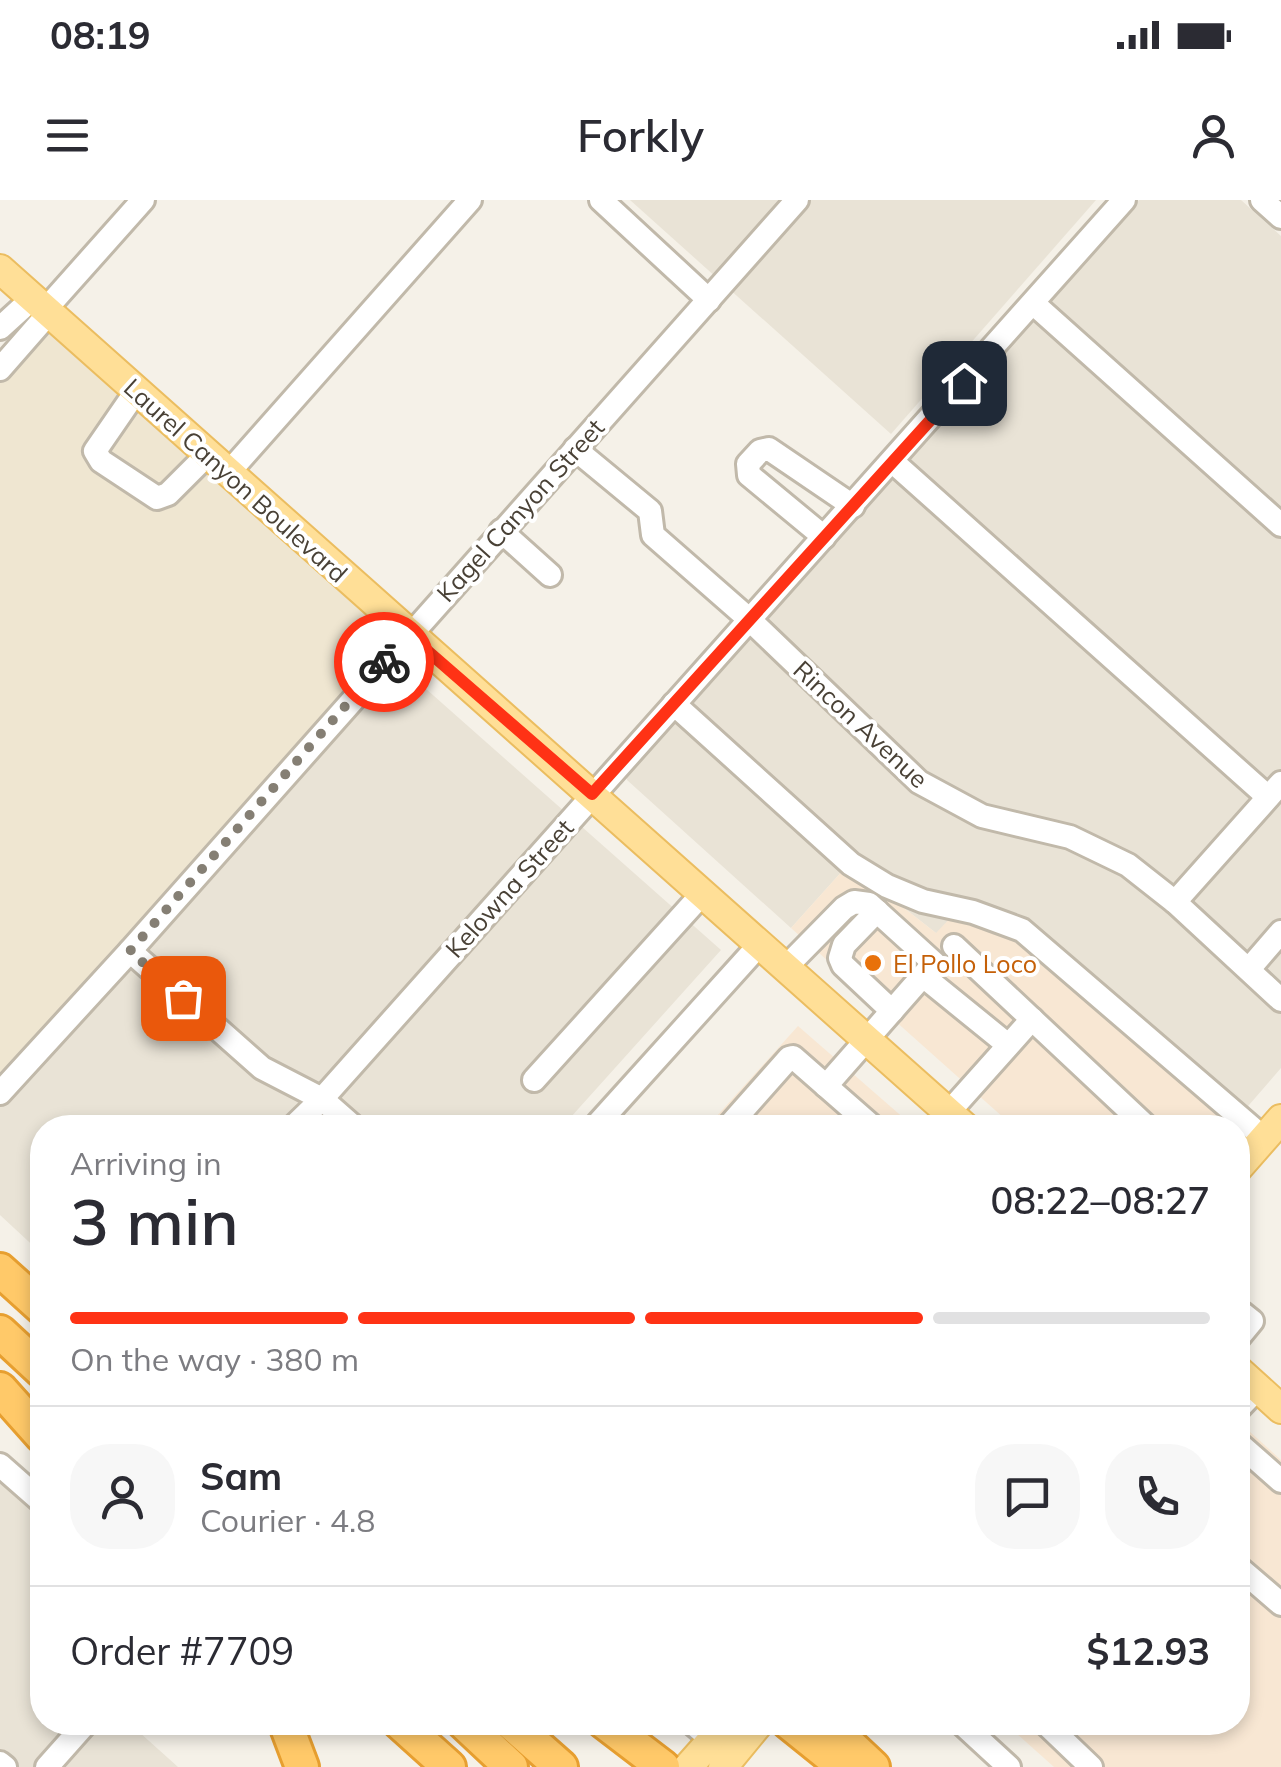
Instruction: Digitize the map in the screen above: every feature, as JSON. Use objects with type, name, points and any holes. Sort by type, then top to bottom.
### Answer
[{"type":"highway","points":[[0,1270],[30,1297]]},
{"type":"highway","points":[[0,1309],[30,1336]]},
{"type":"highway","points":[[0,1332],[30,1360]]},
{"type":"highway","points":[[0,1368],[30,1395]]},
{"type":"highway","points":[[0,1390],[30,1423]]},
{"type":"highway","points":[[290,1735],[302,1767]]},
{"type":"highway","points":[[414,1735],[450,1767]]},
{"type":"highway","points":[[476,1735],[512,1767]]},
{"type":"highway","points":[[525,1735],[561,1767]]},
{"type":"highway","points":[[621,1735],[663,1767]]},
{"type":"highway","points":[[804,1735],[844,1767]]},
{"type":"highway","points":[[839,1735],[873,1767]]},
{"type":"main road","name":"Laurel Canyon Boulevard","points":[[0,269],[948,1115]]},
{"type":"main road","points":[[1250,1154],[1272,1128]]},
{"type":"main road","points":[[688,1767],[707,1735]]},
{"type":"main road","points":[[723,1767],[749,1735]]},
{"type":"street","points":[[0,369],[42,307],[143,200]]},
{"type":"street","points":[[137,390],[95,452],[156,498],[219,462],[470,200]]},
{"type":"street","points":[[600,200],[708,300]]},
{"type":"street","name":"Kagel Canyon Street","points":[[2,1091],[796,200]]},
{"type":"street","name":"Kelowna Street","points":[[305,1115],[1124,200]]},
{"type":"street","points":[[1262,200],[1281,217]]},
{"type":"street","points":[[1034,304],[1281,524]]},
{"type":"street","points":[[0,328],[42,307]]},
{"type":"street","name":"Rincon Avenue","points":[[575,449],[650,511],[652,534],[750,620],[919,782],[982,816],[1070,837],[1128,865],[1281,1000]]},
{"type":"street","points":[[824,537],[748,475],[748,464],[760,451],[769,450],[853,506]]},
{"type":"street","points":[[893,462],[1274,790],[1174,902]]},
{"type":"street","points":[[500,532],[550,575]]},
{"type":"street","points":[[674,704],[851,864],[887,886],[923,901],[1022,930],[1272,1128]]},
{"type":"street","points":[[534,1080],[703,893]]},
{"type":"street","points":[[786,967],[844,908],[854,902],[869,904],[929,970],[1008,1045]]},
{"type":"street","points":[[876,911],[844,944],[840,958],[892,1011]]},
{"type":"street","points":[[826,1086],[980,915]]},
{"type":"street","points":[[1249,969],[1281,932]]},
{"type":"street","points":[[606,1115],[760,944]]},
{"type":"street","points":[[954,946],[1131,1115]]},
{"type":"street","points":[[130,951],[262,1068],[322,1099],[340,1115]]},
{"type":"street","points":[[958,1115],[1008,1045],[1032,1019]]},
{"type":"street","points":[[739,1115],[789,1058],[859,1115]]},
{"type":"street","points":[[1250,1453],[1281,1481]]},
{"type":"street","points":[[0,1465],[30,1491]]},
{"type":"street","points":[[1250,1577],[1281,1604]]},
{"type":"street","points":[[46,1767],[75,1735]]},
{"type":"street","points":[[974,1735],[1010,1767]]},
{"type":"street","points":[[1058,1735],[1091,1767]]},
{"type":"shaded area","points":[[630,200],[1096,200],[891,434]]},
{"type":"shaded area","points":[[1139,200],[1241,200],[1281,236],[1281,1068],[1240,1115],[1228,1115],[936,933],[845,868],[791,928],[627,780],[626,770]]},
{"type":"shaded area","points":[[45,310],[408,634],[0,1093],[0,357]]},
{"type":"shaded area","points":[[399,665],[721,950],[573,1115],[30,1115],[30,1243],[0,1215],[0,1093]]},
{"type":"shaded area","points":[[845,868],[936,933],[954,914],[1003,928],[1230,1115],[1001,1115],[791,928]]},
{"type":"shaded area","points":[[798,1026],[900,1115],[718,1115]]},
{"type":"shaded area","points":[[1250,1432],[1281,1460],[1281,1767],[1054,1767],[1018,1735],[1250,1735]]},
{"type":"shaded area","points":[[0,1483],[30,1509],[30,1735],[142,1735],[178,1767],[0,1767]]},
{"type":"way so far","points":[[183,998],[130,951],[384,662]]},
{"type":"place","name":"El Pollo Loco","points":[[873,963]]},
{"type":"route","points":[[384,662],[408,634],[592,794],[964,383]]}]
